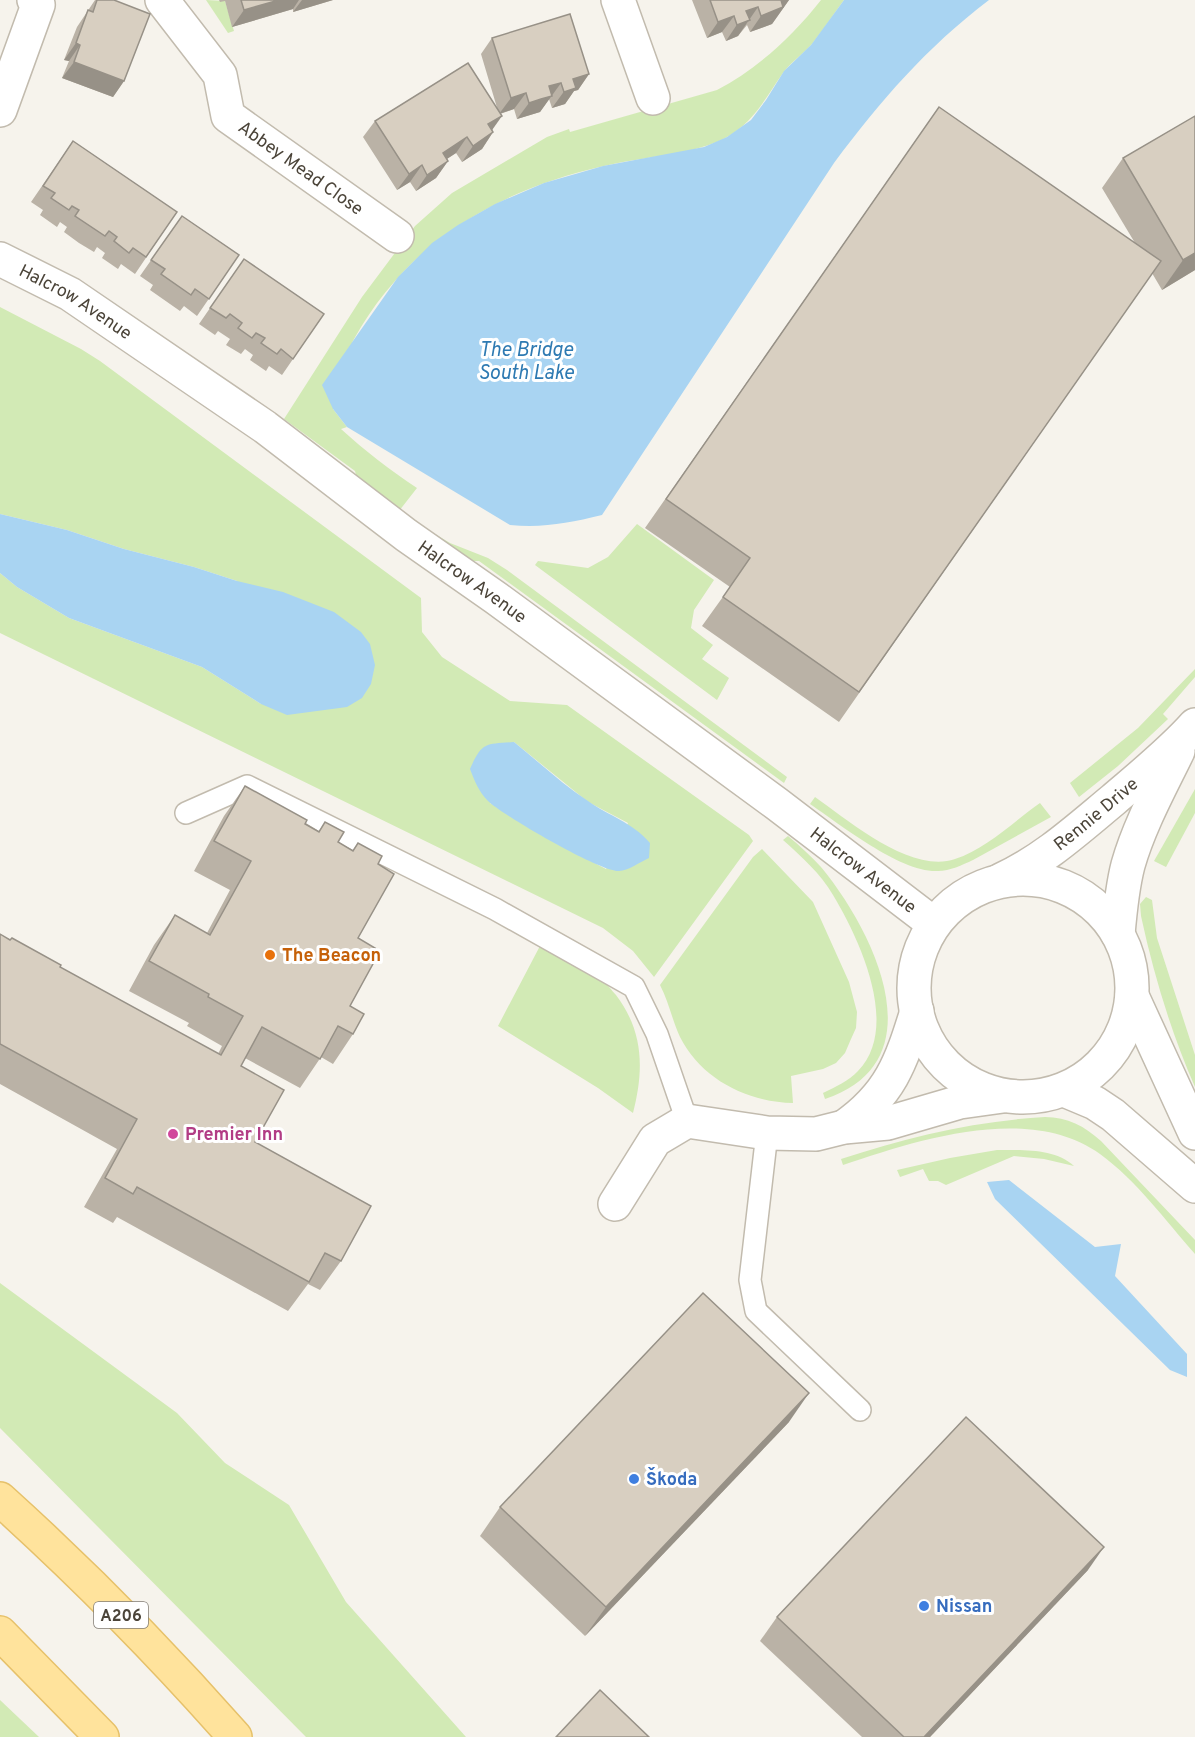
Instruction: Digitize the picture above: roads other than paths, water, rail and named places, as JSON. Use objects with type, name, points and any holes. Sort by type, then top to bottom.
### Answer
[{"type":"main road","name":"A206","points":[[0,1499],[74,1567],[204,1701],[235,1737]]},
{"type":"main road","points":[[6,1640],[102,1737]]},
{"type":"street","name":"Abbey Mead Close","points":[[162,0],[220,75],[228,116],[397,236]]},
{"type":"street","points":[[618,0],[653,98]]},
{"type":"street","points":[[0,110],[39,2]]},
{"type":"street","name":"Halcrow Avenue","points":[[0,259],[69,294],[265,427],[406,535],[506,605],[777,804],[934,924]]},
{"type":"street","name":"Rennie Drive","points":[[997,882],[1032,879],[1066,888],[1096,907],[1118,934],[1129,964],[1132,996],[1125,1025],[1112,1052],[1090,1074],[1064,1090],[1034,1097],[1003,1096],[974,1086],[948,1069],[924,1037],[913,999],[917,960],[934,924],[962,898],[1025,869],[1073,833],[1190,730]]},
{"type":"street","name":"Rennie Drive","points":[[1118,934],[1128,866],[1153,803],[1190,730]]},
{"type":"street","points":[[1132,996],[1195,1133]]},
{"type":"street","points":[[844,1127],[865,1113],[891,1081],[903,1055],[917,1011]]},
{"type":"street","points":[[1064,1090],[1113,1115],[1195,1186]]},
{"type":"street","points":[[615,1204],[655,1140],[687,1121],[766,1133],[816,1134],[844,1127],[888,1123],[960,1102],[1003,1096]]},
{"type":"lane","points":[[186,813],[247,786],[495,909],[634,987],[657,1034],[687,1121]]},
{"type":"lane","points":[[766,1133],[750,1280],[756,1311],[860,1410]]},
{"type":"water","name":"The Bridge South Lake","points":[[844,0],[989,0],[925,56],[887,96],[834,163],[602,515],[556,524],[510,525],[347,427],[333,409],[322,385],[398,277],[432,243],[495,204],[544,183],[603,166],[704,147],[727,137],[751,120],[784,71],[811,45]]},
{"type":"water","points":[[0,514],[67,530],[124,549],[283,592],[334,612],[361,632],[370,644],[375,665],[371,684],[362,698],[347,707],[287,715],[261,704],[202,667],[69,618],[17,587],[0,573]]},
{"type":"water","points":[[514,742],[578,794],[628,824],[643,836],[650,843],[649,858],[623,871],[609,869],[552,842],[488,801],[470,769],[478,754],[486,746]]},
{"type":"water","points":[[1009,1180],[1095,1247],[1121,1244],[1115,1276],[1187,1354],[1187,1377],[1170,1370],[995,1199],[987,1182]]},
{"type":"place","name":"The Beacon","points":[[270,955]]},
{"type":"place","name":"Premier Inn","points":[[173,1134]]},
{"type":"place","name":"Škoda","points":[[634,1479]]},
{"type":"place","name":"Nissan","points":[[924,1606]]}]
